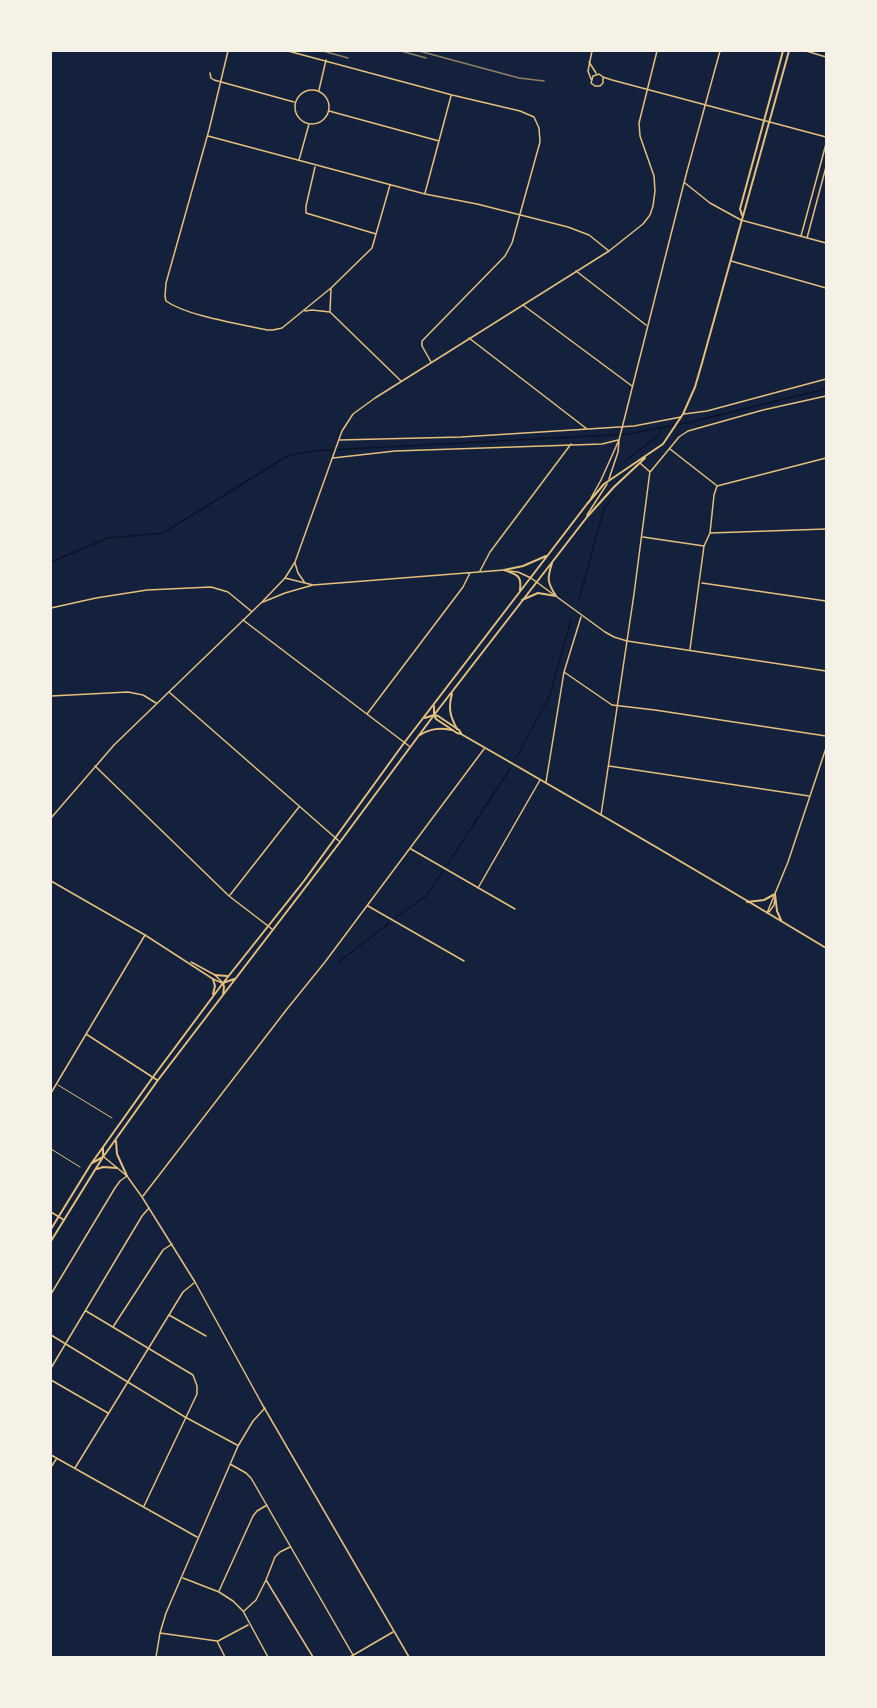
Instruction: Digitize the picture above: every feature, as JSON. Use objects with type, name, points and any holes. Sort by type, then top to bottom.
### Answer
[{"type":"main road","points":[[742,215],[740,209],[783,51]]},
{"type":"main road","points":[[51,1229],[103,1145],[153,1077],[587,504],[601,487],[663,444],[678,422],[695,387],[789,51]]},
{"type":"main road","points":[[51,1241],[103,1157],[158,1080],[340,842],[417,737],[587,517],[649,454]]},
{"type":"main road","points":[[504,570],[523,566],[549,554]]},
{"type":"main road","points":[[553,560],[548,578],[549,586],[556,596]]},
{"type":"main road","points":[[504,570],[521,580],[520,592]]},
{"type":"main road","points":[[521,601],[538,593],[556,596]]},
{"type":"main road","points":[[452,691],[449,713],[461,734]]},
{"type":"main road","points":[[435,704],[436,719],[452,730],[667,853],[826,948]]},
{"type":"main road","points":[[423,719],[438,716],[457,729]]},
{"type":"main road","points":[[417,737],[426,731],[436,729],[452,730]]},
{"type":"main road","points":[[747,902],[764,900],[775,894],[777,911],[783,922]]},
{"type":"main road","points":[[213,996],[214,977],[229,975]]},
{"type":"main road","points":[[223,983],[236,978]]},
{"type":"main road","points":[[223,983],[223,996]]},
{"type":"main road","points":[[116,1138],[117,1154],[127,1176]]},
{"type":"main road","points":[[103,1145],[103,1157]]},
{"type":"main road","points":[[91,1164],[103,1157]]},
{"type":"main road","points":[[96,1170],[103,1167],[117,1168]]},
{"type":"street","points":[[228,51],[169,274],[165,298],[169,303],[217,319],[267,330],[282,328],[331,288],[372,248],[390,185]]},
{"type":"street","points":[[288,51],[520,111],[534,117],[540,142],[514,238],[505,256],[422,341],[422,346],[431,362]]},
{"type":"street","points":[[592,51],[588,71],[595,86],[612,80]]},
{"type":"street","points":[[51,818],[95,766],[285,578],[295,562],[338,440],[353,414],[431,362],[609,251],[643,224],[650,215],[656,191],[654,176],[639,130],[640,116],[657,51]]},
{"type":"street","points":[[587,504],[601,480],[619,439],[720,51]]},
{"type":"street","points":[[806,51],[826,57]]},
{"type":"street","points":[[318,91],[326,60]]},
{"type":"street","points":[[589,62],[597,74],[612,80],[826,137]]},
{"type":"street","points":[[210,72],[211,78],[220,82],[295,103]]},
{"type":"street","points":[[591,80],[597,74]]},
{"type":"street","points":[[603,77],[603,83]]},
{"type":"street","points":[[307,90],[318,91],[326,97],[329,111],[322,121],[309,124],[296,114],[295,103],[298,97],[307,90]]},
{"type":"street","points":[[425,194],[452,95]]},
{"type":"street","points":[[329,111],[439,141]]},
{"type":"street","points":[[299,161],[309,124]]},
{"type":"street","points":[[207,136],[425,194],[477,204],[581,231],[597,240],[609,251]]},
{"type":"street","points":[[801,237],[826,144]]},
{"type":"street","points":[[316,166],[306,213],[377,234]]},
{"type":"street","points":[[807,238],[826,167]]},
{"type":"street","points":[[684,183],[711,203],[741,220],[826,243]]},
{"type":"street","points":[[731,261],[826,288]]},
{"type":"street","points":[[576,271],[648,326]]},
{"type":"street","points":[[330,312],[331,288]]},
{"type":"street","points":[[523,305],[633,387]]},
{"type":"street","points":[[303,312],[312,310],[330,312],[402,381]]},
{"type":"street","points":[[469,338],[588,429]]},
{"type":"street","points":[[338,440],[461,437],[622,428],[707,411],[826,379]]},
{"type":"street","points":[[601,816],[650,471],[679,436],[692,429],[826,396]]},
{"type":"street","points":[[332,457],[395,451],[602,444],[619,439]]},
{"type":"street","points":[[587,517],[609,481],[618,452],[619,439]]},
{"type":"street","points":[[480,572],[490,552],[571,444]]},
{"type":"street","points":[[669,449],[717,486]]},
{"type":"street","points":[[717,486],[826,458]]},
{"type":"street","points":[[640,463],[650,471]]},
{"type":"street","points":[[690,650],[705,546],[710,533],[717,486]]},
{"type":"street","points":[[710,533],[826,529]]},
{"type":"street","points":[[642,537],[705,546]]},
{"type":"street","points":[[295,562],[298,573],[305,583]]},
{"type":"street","points":[[262,602],[314,585],[504,570],[518,572],[536,581],[614,637],[627,641],[826,671]]},
{"type":"street","points":[[366,714],[463,587],[470,573]]},
{"type":"street","points":[[285,578],[314,585]]},
{"type":"street","points":[[701,582],[826,601]]},
{"type":"street","points":[[51,608],[147,590],[211,587],[228,592],[252,611]]},
{"type":"street","points":[[546,783],[564,672],[581,615]]},
{"type":"street","points":[[243,620],[410,747]]},
{"type":"street","points":[[564,672],[607,702],[617,706],[826,736]]},
{"type":"street","points":[[51,696],[128,692],[143,695],[157,704]]},
{"type":"street","points":[[169,692],[340,842]]},
{"type":"street","points":[[142,1197],[486,748]]},
{"type":"street","points":[[767,913],[826,748]]},
{"type":"street","points":[[95,766],[229,896],[272,930]]},
{"type":"street","points":[[608,766],[810,796]]},
{"type":"street","points":[[478,888],[540,780]]},
{"type":"street","points":[[229,896],[300,807]]},
{"type":"street","points":[[410,849],[515,909]]},
{"type":"street","points":[[51,881],[223,983]]},
{"type":"street","points":[[367,906],[464,961]]},
{"type":"street","points":[[51,1093],[145,935]]},
{"type":"street","points":[[86,1035],[158,1080]]},
{"type":"street","points":[[103,1157],[127,1176],[149,1207],[195,1282],[265,1408],[410,1657]]},
{"type":"street","points":[[51,1294],[120,1181],[127,1176]]},
{"type":"street","points":[[51,1368],[149,1207]]},
{"type":"street","points":[[51,1212],[64,1221]]},
{"type":"street","points":[[113,1328],[163,1250],[171,1244]]},
{"type":"street","points":[[75,1468],[168,1315],[183,1292],[195,1282]]},
{"type":"street","points":[[86,1311],[193,1375],[196,1380],[197,1394],[144,1506]]},
{"type":"street","points":[[168,1315],[206,1336]]},
{"type":"street","points":[[51,1335],[185,1417],[238,1446]]},
{"type":"street","points":[[51,1380],[109,1413]]},
{"type":"street","points":[[156,1657],[160,1633],[174,1594],[230,1464],[253,1420],[265,1408]]},
{"type":"street","points":[[51,1455],[198,1538]]},
{"type":"street","points":[[51,1467],[57,1458]]},
{"type":"street","points":[[230,1464],[248,1475],[353,1655]]},
{"type":"street","points":[[219,1592],[253,1516],[267,1505]]},
{"type":"street","points":[[243,1611],[254,1602],[275,1557],[291,1546]]},
{"type":"street","points":[[182,1577],[219,1592],[233,1601],[243,1611],[268,1657]]},
{"type":"street","points":[[266,1580],[313,1657]]},
{"type":"street","points":[[160,1633],[217,1641],[249,1624]]},
{"type":"street","points":[[350,1657],[394,1631]]},
{"type":"street","points":[[217,1641],[225,1657]]},
{"type":"lane","points":[[57,1084],[112,1118]]},
{"type":"lane","points":[[51,1149],[80,1167]]},
{"type":"waterway","points":[[51,562],[108,538],[163,533],[289,455],[313,451],[628,434],[686,423],[826,389]]},
{"type":"waterway","points":[[624,462],[659,435],[661,429]]},
{"type":"waterway","points":[[579,599],[604,509],[614,495]]},
{"type":"waterway","points":[[516,758],[550,695],[571,620]]},
{"type":"waterway","points":[[447,865],[510,769]]},
{"type":"waterway","points":[[395,918],[426,896],[443,871]]},
{"type":"waterway","points":[[339,962],[389,923]]},
{"type":"railway","points":[[323,51],[348,58]]},
{"type":"railway","points":[[401,51],[426,58]]},
{"type":"railway","points":[[419,51],[519,78],[544,81]]}]
